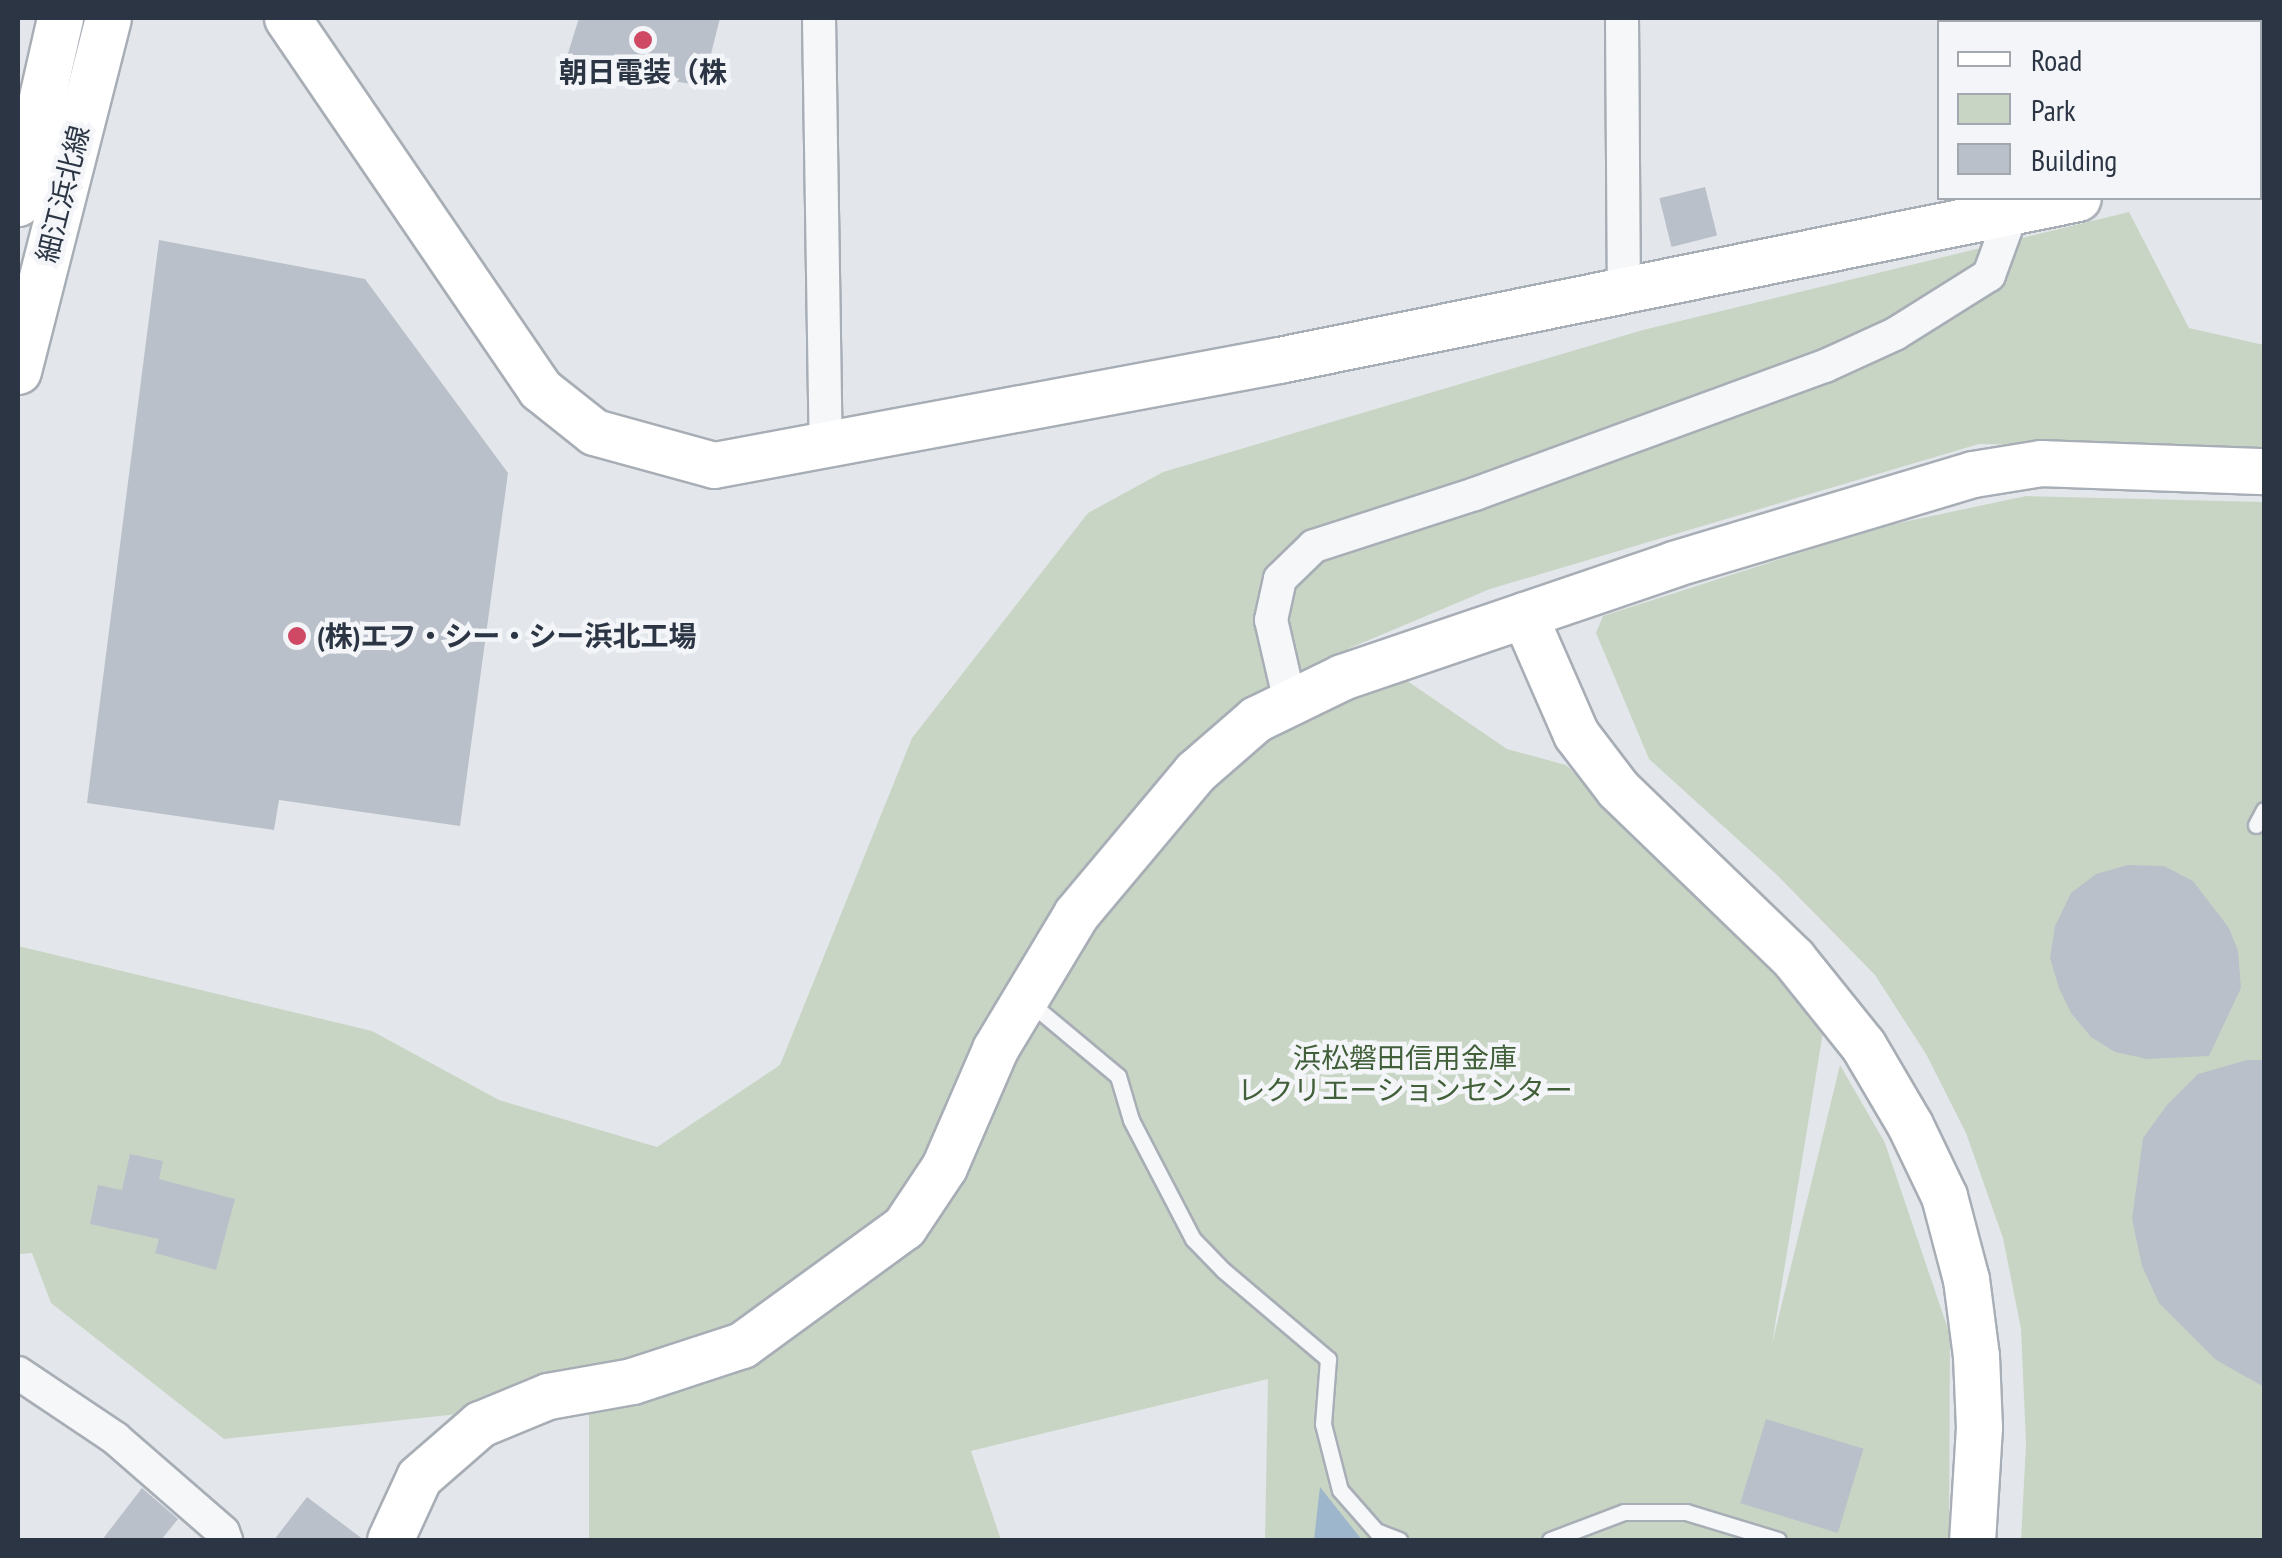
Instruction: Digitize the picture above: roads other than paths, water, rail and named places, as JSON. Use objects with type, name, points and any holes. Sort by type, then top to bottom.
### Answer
[{"type":"street","name":"細江浜北線","points":[[18,203],[60,18]]},
{"type":"street","name":"細江浜北線","points":[[18,371],[108,18]]},
{"type":"street","points":[[287,18],[540,389],[594,432],[714,465],[1624,292],[2064,200]]},
{"type":"street","points":[[818,18],[826,444]]},
{"type":"street","points":[[1622,18],[1624,292]]},
{"type":"street","points":[[1290,702],[1272,620],[1280,578],[1314,546],[1476,494],[1825,366],[1895,334],[1989,275],[2021,206]]},
{"type":"street","points":[[390,1540],[420,1477],[480,1424],[548,1396],[632,1381],[742,1345],[904,1227],[944,1166],[995,1049],[1076,914],[1196,772],[1256,719],[1342,677],[1674,564],[1973,474],[2041,463],[2264,471]]},
{"type":"street","points":[[1524,615],[1576,734],[1597,762],[1618,789],[1793,958],[1863,1045],[1910,1125],[1944,1196],[1966,1279],[1976,1356],[1979,1427],[1972,1540]]},
{"type":"street","points":[[18,1374],[115,1438],[223,1532],[226,1540]]},
{"type":"lane","points":[[2256,825],[2264,810]]},
{"type":"lane","points":[[1025,999],[1118,1076],[1131,1120],[1194,1239],[1222,1270],[1328,1359],[1323,1424],[1340,1490],[1376,1531],[1399,1540]]},
{"type":"lane","points":[[1550,1540],[1624,1512],[1686,1512],[1778,1540]]},
{"type":"water","points":[[1320,1487],[1362,1540],[1314,1540]]},
{"type":"place","name":"朝日電装（株","points":[[643,40]]},
{"type":"place","name":"(株)エフ・シー・シー浜北工場","points":[[297,636]]},
{"type":"park label","name":"浜松磐田信用金庫 レクリエーションセンター","points":[[1405,1074]]}]
